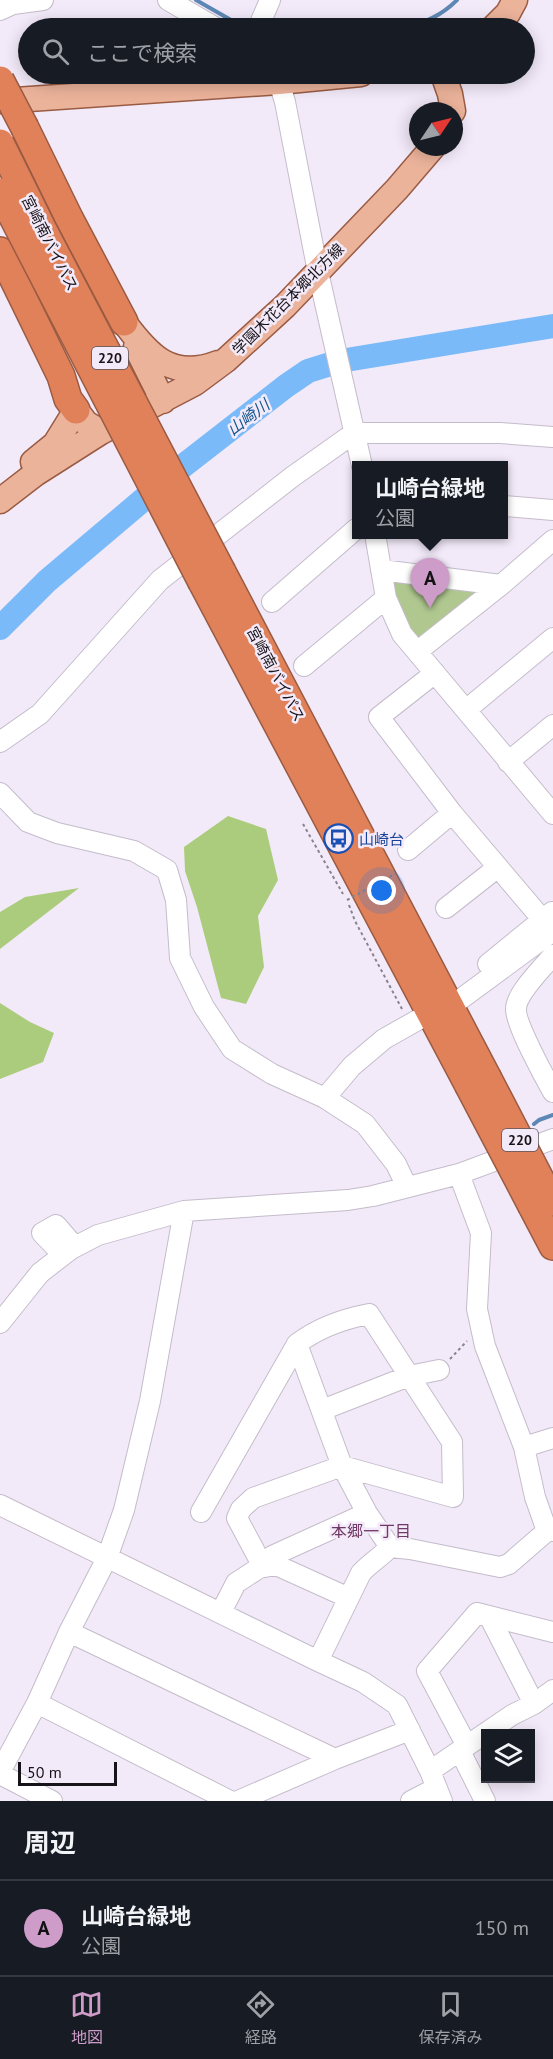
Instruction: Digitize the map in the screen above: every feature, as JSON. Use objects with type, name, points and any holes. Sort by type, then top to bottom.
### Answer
[{"type":"highway","points":[[0,80],[124,322]]},
{"type":"highway","name":"宮崎南バイパス","points":[[0,143],[212,577],[430,1014],[477,1080],[546,1204],[553,1246]]},
{"type":"highway","name":"宮崎南バイパス","points":[[0,192],[212,577]]},
{"type":"highway","points":[[0,251],[61,376],[68,399],[76,410]]},
{"type":"main road","points":[[503,18],[515,0]]},
{"type":"main road","points":[[0,101],[203,84]]},
{"type":"main road","points":[[446,84],[451,102]]},
{"type":"main road","name":"学園木花台本郷北方線","points":[[0,501],[35,474],[101,432],[195,383],[226,360],[260,331],[318,272],[425,156]]},
{"type":"main road","points":[[124,322],[143,347],[157,360],[170,366],[205,369],[226,360]]},
{"type":"main road","points":[[124,322],[163,401]]},
{"type":"main road","points":[[0,491],[55,444],[76,410],[86,423],[101,432]]},
{"type":"street","points":[[9,5],[43,0]]},
{"type":"street","points":[[168,0],[199,18]]},
{"type":"street","points":[[262,18],[270,0]]},
{"type":"street","points":[[276,84],[287,114],[318,272],[361,461]]},
{"type":"street","points":[[0,742],[40,714],[160,579],[292,477],[354,433],[500,434],[553,437]]},
{"type":"street","points":[[508,506],[553,510]]},
{"type":"street","points":[[272,602],[352,534]]},
{"type":"street","points":[[376,539],[386,598],[402,634],[553,814]]},
{"type":"street","points":[[418,651],[553,540]]},
{"type":"street","points":[[381,570],[501,585]]},
{"type":"street","points":[[304,666],[386,598]]},
{"type":"street","points":[[466,710],[553,638]]},
{"type":"street","points":[[435,673],[379,717],[452,813],[498,867],[549,921]]},
{"type":"street","points":[[508,762],[553,725]]},
{"type":"street","points":[[0,793],[28,822],[57,833],[134,851],[167,870],[176,900],[180,958],[204,1007],[232,1049],[272,1074],[326,1098],[365,1124],[396,1164],[407,1187]]},
{"type":"street","points":[[408,850],[452,813]]},
{"type":"street","points":[[446,908],[498,867]]},
{"type":"street","points":[[326,1098],[352,1066],[384,1039],[430,1014],[549,921]]},
{"type":"street","points":[[474,975],[549,921]]},
{"type":"street","points":[[553,955],[522,993],[516,1009],[518,1019],[553,1092]]},
{"type":"street","points":[[0,1323],[40,1273],[69,1251],[98,1235],[184,1211],[348,1200],[373,1196],[459,1174],[553,1140]]},
{"type":"street","points":[[390,1547],[500,1567],[509,1564],[550,1531],[535,1497],[524,1448],[485,1346],[476,1330],[481,1233],[459,1174]]},
{"type":"street","points":[[52,1801],[0,1773],[37,1703],[69,1632],[107,1558],[124,1510],[150,1401],[184,1211]]},
{"type":"street","points":[[201,1512],[297,1344],[340,1320],[369,1314],[452,1442],[453,1497],[342,1466],[253,1498],[241,1509],[237,1518],[266,1559],[367,1513]]},
{"type":"street","points":[[297,1344],[342,1466],[367,1513],[390,1547]]},
{"type":"street","points":[[322,1410],[409,1376],[439,1370]]},
{"type":"street","points":[[524,1448],[553,1437]]},
{"type":"street","points":[[0,1506],[363,1682],[397,1705],[436,1786]]},
{"type":"street","points":[[318,1661],[361,1573],[390,1547]]},
{"type":"street","points":[[221,1612],[236,1583],[258,1568],[276,1564],[349,1598]]},
{"type":"street","points":[[486,1801],[427,1671],[477,1612],[553,1632]]},
{"type":"street","points":[[489,1616],[534,1704]]},
{"type":"street","points":[[69,1632],[335,1759]]},
{"type":"street","points":[[411,1801],[436,1786],[463,1749],[553,1690]]},
{"type":"street","points":[[37,1703],[230,1801],[410,1730]]},
{"type":"path","points":[[303,824],[347,900],[355,921],[430,1014]]},
{"type":"path","points":[[347,900],[394,874]]},
{"type":"path","points":[[439,1370],[476,1330]]},
{"type":"green space","points":[[391,579],[480,589],[424,642],[412,641],[398,619]]},
{"type":"green space","points":[[228,816],[266,829],[278,880],[258,916],[264,967],[246,1004],[221,998],[185,871],[184,847]]},
{"type":"green space","points":[[79,888],[0,949],[0,912],[25,897]]},
{"type":"green space","points":[[0,1003],[30,1022],[54,1033],[43,1062],[0,1079]]},
{"type":"waterway","points":[[196,0],[228,18]]},
{"type":"waterway","points":[[431,18],[446,10],[457,0]]},
{"type":"waterway","name":"山崎川","points":[[0,628],[47,581],[183,466],[308,371],[340,361],[553,326]]},
{"type":"waterway","points":[[534,1124],[553,1115]]},
{"type":"place","name":"山崎台緑地","points":[[430,608]]},
{"type":"place","name":"山崎台","points":[[338,839]]},
{"type":"district","name":"本郷一丁目","points":[[371,1531]]}]
